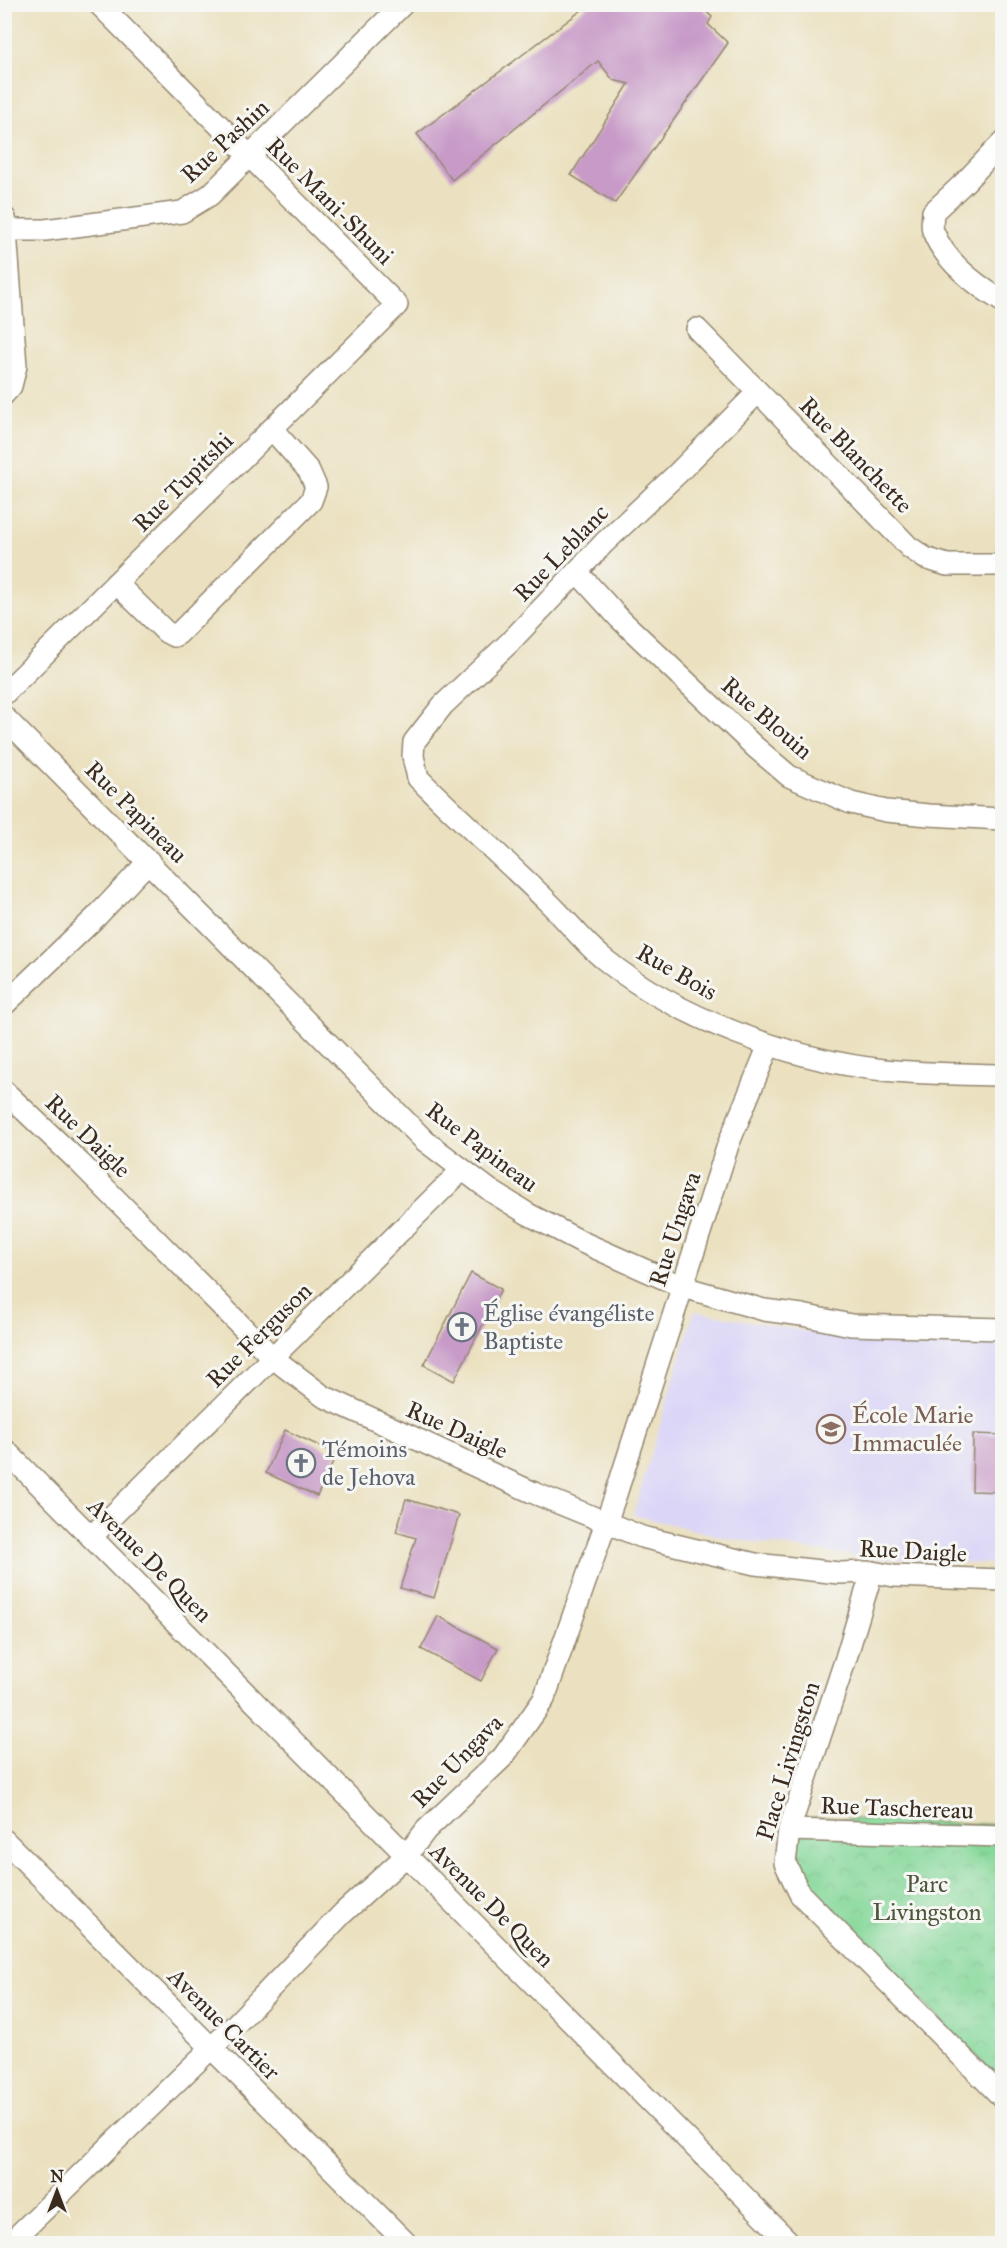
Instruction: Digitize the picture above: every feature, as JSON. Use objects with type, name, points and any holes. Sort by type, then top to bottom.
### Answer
[{"type":"street","name":"Rue Mani-Shuni","points":[[99,4],[397,305]]},
{"type":"street","name":"Rue Pashin","points":[[5,226],[45,230],[182,212],[210,195],[389,9]]},
{"type":"street","points":[[1002,143],[933,212],[932,228],[952,262],[1002,301]]},
{"type":"street","points":[[4,394],[11,386],[16,366],[5,226]]},
{"type":"street","name":"Rue Tupitshi","points":[[4,694],[397,305]]},
{"type":"street","name":"Rue Blanchette","points":[[697,329],[909,547],[925,558],[947,565],[1002,565]]},
{"type":"street","name":"Rue Leblanc","points":[[413,756],[414,742],[443,705],[509,643],[604,543],[678,473],[758,392]]},
{"type":"street","points":[[116,583],[166,632],[174,636],[178,634],[311,501],[316,488],[309,471],[272,429]]},
{"type":"street","name":"Rue Blouin","points":[[578,572],[619,618],[755,747],[789,776],[851,803],[886,811],[1002,819]]},
{"type":"street","name":"Rue Papineau","points":[[4,717],[425,1142],[528,1214],[582,1242],[683,1287],[764,1310],[851,1325],[1002,1329]]},
{"type":"street","name":"Rue Bois","points":[[413,756],[418,778],[603,958],[651,991],[687,1010],[769,1045],[833,1062],[885,1070],[1002,1075]]},
{"type":"street","points":[[4,1005],[97,916],[149,861]]},
{"type":"street","name":"Rue Ungava","points":[[11,2238],[234,2026],[343,1913],[406,1855],[426,1830],[503,1757],[544,1699],[607,1521],[728,1144],[769,1045]]},
{"type":"street","name":"Rue Daigle","points":[[4,1091],[97,1180],[273,1358],[323,1396],[534,1493],[642,1537],[755,1564],[839,1573],[872,1572],[894,1576],[1002,1580]]},
{"type":"street","name":"Rue Ferguson","points":[[91,1537],[462,1170]]},
{"type":"street","name":"Avenue De Quen","points":[[4,1449],[791,2244]]},
{"type":"street","name":"Place Livingston","points":[[872,1572],[789,1830],[785,1863],[800,1894],[1002,2097]]},
{"type":"street","name":"Rue Taschereau","points":[[789,1830],[1002,1836]]},
{"type":"street","name":"Avenue Cartier","points":[[4,1840],[406,2244]]},
{"type":"shaded area","name":"École Marie Immaculée","points":[[694,1311],[820,1334],[878,1341],[1002,1344],[1002,1564],[878,1559],[731,1539],[633,1515]]},
{"type":"green space","name":"Parc Livingston","points":[[798,1817],[1002,1825],[1002,2082],[799,1877]]},
{"type":"building","points":[[590,4],[698,4],[712,17],[708,24],[728,43],[615,203],[571,175],[629,84],[613,80],[598,61],[452,180],[417,134]]},
{"type":"building","name":"Église évangéliste Baptiste","points":[[471,1273],[501,1289],[454,1381],[424,1365]]},
{"type":"building","name":"Témoins de Jehova","points":[[285,1430],[337,1454],[317,1496],[266,1473]]},
{"type":"building","points":[[973,1434],[1002,1435],[1002,1492],[972,1491]]},
{"type":"building","points":[[406,1499],[459,1515],[434,1598],[400,1588],[416,1538],[396,1532]]},
{"type":"building","points":[[438,1616],[498,1648],[481,1681],[421,1649]]},
{"type":"place","name":"Église évangéliste Baptiste","points":[[462,1327]]},
{"type":"place","name":"École Marie Immaculée","points":[[831,1429]]},
{"type":"place","name":"Témoins de Jehova","points":[[301,1463]]}]
